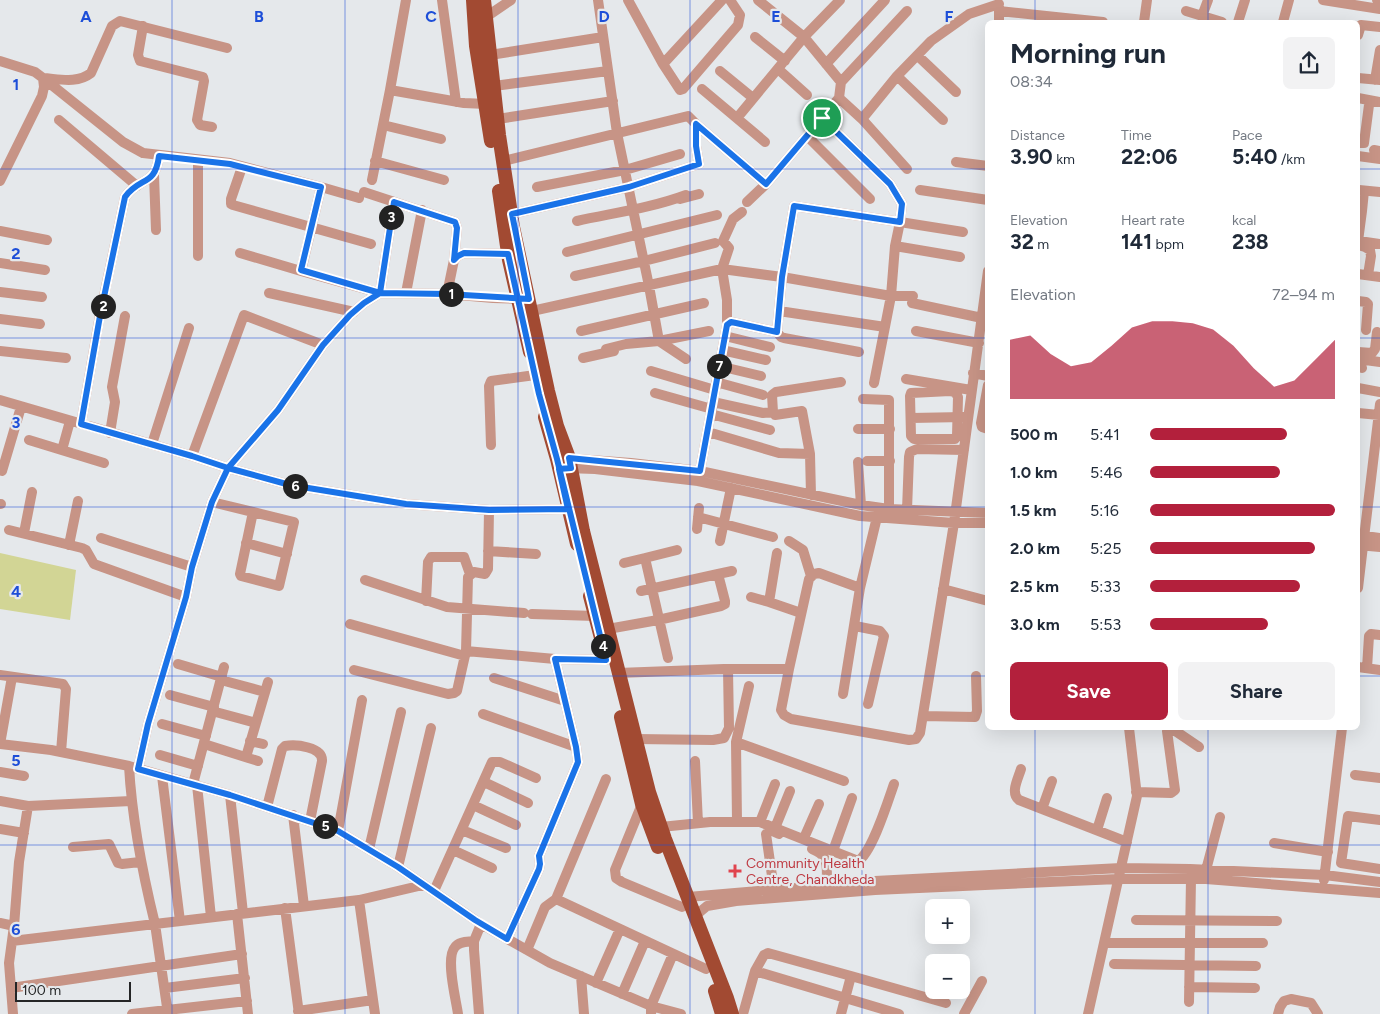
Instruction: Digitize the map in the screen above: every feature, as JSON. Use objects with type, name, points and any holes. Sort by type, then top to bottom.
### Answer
[{"type":"main road","points":[[473,0],[476,46],[508,254],[526,303],[555,417],[564,463],[583,530],[649,792],[722,1014]]},
{"type":"main road","points":[[484,0],[503,161],[526,303],[535,375],[553,448],[564,463],[568,509],[642,804],[685,902],[695,916],[732,1014]]},
{"type":"street","points":[[372,180],[406,0]]},
{"type":"street","points":[[442,0],[456,102]]},
{"type":"street","points":[[486,17],[511,0]]},
{"type":"street","points":[[598,0],[617,133],[659,341]]},
{"type":"street","points":[[628,0],[677,88],[683,89],[738,25],[740,15],[730,0]]},
{"type":"street","points":[[663,64],[722,0]]},
{"type":"street","points":[[758,0],[804,37],[841,82]]},
{"type":"street","points":[[737,118],[804,37],[840,0]]},
{"type":"street","points":[[826,64],[885,0]]},
{"type":"street","points":[[1144,20],[1148,0]]},
{"type":"street","points":[[1202,16],[1208,0]]},
{"type":"street","points":[[1239,20],[1245,0]]},
{"type":"street","points":[[1284,20],[1289,0]]},
{"type":"street","points":[[1323,0],[1380,9]]},
{"type":"street","points":[[999,5],[999,20]]},
{"type":"street","points":[[862,119],[897,76],[931,42],[969,14],[999,5],[1091,20]]},
{"type":"street","points":[[747,202],[766,184],[839,98],[841,82],[907,11]]},
{"type":"street","points":[[1186,11],[1215,20]]},
{"type":"street","points":[[43,78],[79,80],[91,73],[112,26],[120,21],[228,48]]},
{"type":"street","points":[[1360,28],[1361,25],[1380,27]]},
{"type":"street","points":[[143,26],[138,55],[140,61],[203,77],[204,81],[197,120],[200,124],[212,127]]},
{"type":"street","points":[[755,36],[807,95]]},
{"type":"street","points":[[490,55],[603,37]]},
{"type":"street","points":[[1360,78],[1378,80],[1380,50]]},
{"type":"street","points":[[918,56],[956,92]]},
{"type":"street","points":[[0,61],[35,72],[123,142],[143,153],[230,164],[321,187],[394,202],[455,222],[457,228],[454,260],[447,294]]},
{"type":"street","points":[[720,70],[753,98]]},
{"type":"street","points":[[494,86],[608,71]]},
{"type":"street","points":[[897,76],[943,120]]},
{"type":"street","points":[[0,181],[42,96],[43,78]]},
{"type":"street","points":[[702,89],[765,142]]},
{"type":"street","points":[[390,90],[456,102],[486,104]]},
{"type":"street","points":[[839,98],[862,119],[907,169]]},
{"type":"street","points":[[1360,98],[1380,102]]},
{"type":"street","points":[[498,118],[613,101]]},
{"type":"street","points":[[1360,104],[1380,107]]},
{"type":"street","points":[[1369,105],[1361,149],[1378,153]]},
{"type":"street","points":[[503,161],[688,116],[766,184]]},
{"type":"street","points":[[822,118],[890,184],[902,204],[895,246],[891,296],[874,383]]},
{"type":"street","points":[[59,120],[137,186]]},
{"type":"street","points":[[512,214],[629,187],[699,164],[696,146],[696,124]]},
{"type":"street","points":[[383,125],[441,139]]},
{"type":"street","points":[[806,136],[870,198]]},
{"type":"street","points":[[537,187],[625,170],[680,154]]},
{"type":"street","points":[[156,230],[154,175],[159,156]]},
{"type":"street","points":[[198,160],[198,256]]},
{"type":"street","points":[[375,161],[444,180]]},
{"type":"street","points":[[956,162],[985,166]]},
{"type":"street","points":[[242,167],[230,199],[231,204],[372,244]]},
{"type":"street","points":[[81,424],[100,316],[125,197],[130,190],[154,175]]},
{"type":"street","points":[[301,270],[321,187]]},
{"type":"street","points":[[920,190],[985,200]]},
{"type":"street","points":[[1360,211],[1361,190],[1380,192]]},
{"type":"street","points":[[633,210],[673,200],[686,194]]},
{"type":"street","points":[[577,221],[700,194]]},
{"type":"street","points":[[168,1012],[155,924],[140,862],[131,801],[133,767],[148,724],[186,597],[192,567],[212,502],[228,468],[278,410],[323,345],[354,312],[380,293],[394,202]]},
{"type":"street","points":[[859,352],[781,338],[777,332],[782,277],[794,206],[963,232]]},
{"type":"street","points":[[406,293],[422,210]]},
{"type":"street","points":[[727,321],[727,300],[722,269],[729,248],[723,241],[733,219],[742,212]]},
{"type":"street","points":[[567,252],[717,215]]},
{"type":"street","points":[[0,231],[47,240]]},
{"type":"street","points":[[575,276],[644,261],[715,242]]},
{"type":"street","points":[[1360,242],[1380,244]]},
{"type":"street","points":[[1360,243],[1370,250],[1371,256],[1363,275],[1380,277]]},
{"type":"street","points":[[895,246],[960,257]]},
{"type":"street","points":[[240,253],[380,293],[447,294],[526,303],[649,286],[722,269],[913,299],[982,318]]},
{"type":"street","points":[[454,260],[464,253],[508,254]]},
{"type":"street","points":[[0,263],[45,270]]},
{"type":"street","points":[[0,292],[42,297]]},
{"type":"street","points":[[269,293],[354,312]]},
{"type":"street","points":[[1360,296],[1373,298]]},
{"type":"street","points":[[789,541],[803,550],[811,576],[801,613],[781,710],[784,715],[791,719],[909,740],[916,739],[920,733],[923,716],[964,450],[963,417],[955,392],[911,392],[910,396],[911,436],[914,439],[955,439],[957,436],[963,417],[971,390],[985,299]]},
{"type":"street","points":[[1360,301],[1368,304],[1370,331],[1375,349],[1372,353],[1360,352]]},
{"type":"street","points":[[580,331],[704,303]]},
{"type":"street","points":[[779,311],[885,326]]},
{"type":"street","points":[[192,456],[244,315],[323,345]]},
{"type":"street","points":[[110,433],[115,402],[112,387],[125,316]]},
{"type":"street","points":[[0,319],[40,324]]},
{"type":"street","points":[[700,471],[727,325],[731,322],[777,332]]},
{"type":"street","points":[[152,444],[190,328]]},
{"type":"street","points":[[583,358],[709,331]]},
{"type":"street","points":[[916,331],[978,343]]},
{"type":"street","points":[[725,336],[770,347]]},
{"type":"street","points":[[606,349],[626,344],[659,341],[686,359]]},
{"type":"street","points":[[722,350],[766,360]]},
{"type":"street","points":[[0,351],[66,358]]},
{"type":"street","points":[[1360,364],[1380,362]]},
{"type":"street","points":[[719,366],[762,376]]},
{"type":"street","points":[[652,371],[763,395]]},
{"type":"street","points":[[973,373],[985,375]]},
{"type":"street","points":[[491,445],[489,386],[491,381],[535,375]]},
{"type":"street","points":[[906,379],[971,390]]},
{"type":"street","points":[[811,495],[810,454],[802,411],[775,416],[773,412],[773,393],[841,382]]},
{"type":"street","points":[[1360,388],[1380,392]]},
{"type":"street","points":[[655,393],[712,408],[770,430]]},
{"type":"street","points":[[863,399],[888,400],[890,429],[889,509]]},
{"type":"street","points":[[0,400],[290,485],[406,504],[489,510],[568,509]]},
{"type":"street","points":[[985,401],[981,423],[982,427],[985,428]]},
{"type":"street","points":[[0,470],[2,470],[21,407]]},
{"type":"street","points":[[712,408],[763,413],[773,412]]},
{"type":"street","points":[[1360,413],[1379,410],[1360,540]]},
{"type":"street","points":[[910,418],[963,417]]},
{"type":"street","points":[[62,450],[70,421]]},
{"type":"street","points":[[858,428],[890,429]]},
{"type":"street","points":[[708,432],[779,453],[810,454]]},
{"type":"street","points":[[29,440],[104,463]]},
{"type":"street","points":[[907,510],[910,452],[917,449],[964,450]]},
{"type":"street","points":[[861,505],[863,462],[890,461]]},
{"type":"street","points":[[564,463],[700,471],[861,505],[889,509],[985,513]]},
{"type":"street","points":[[564,463],[595,469],[698,481],[852,515],[954,523],[985,523]]},
{"type":"street","points":[[720,541],[731,488]]},
{"type":"street","points":[[24,533],[32,492]]},
{"type":"street","points":[[69,545],[78,501]]},
{"type":"street","points":[[212,502],[253,512],[294,522],[279,586],[241,576],[240,572],[253,512]]},
{"type":"street","points":[[470,574],[474,572],[485,574],[487,572],[489,510]]},
{"type":"street","points":[[697,529],[699,513],[724,524],[773,537]]},
{"type":"street","points":[[844,694],[860,588],[877,518]]},
{"type":"street","points":[[9,530],[86,550],[94,564],[186,597]]},
{"type":"street","points":[[101,538],[192,567]]},
{"type":"street","points":[[1360,540],[1380,538]]},
{"type":"street","points":[[1360,540],[1380,547]]},
{"type":"street","points":[[246,543],[287,554]]},
{"type":"street","points":[[624,562],[677,550]]},
{"type":"street","points":[[488,552],[536,554]]},
{"type":"street","points":[[769,602],[777,553]]},
{"type":"street","points":[[354,670],[448,694],[457,691],[466,653],[468,576],[470,574],[464,557],[430,557],[428,562],[426,601]]},
{"type":"street","points":[[645,558],[646,590],[658,620],[668,658]]},
{"type":"street","points":[[646,590],[732,571]]},
{"type":"street","points":[[811,576],[818,573],[860,588]]},
{"type":"street","points":[[608,629],[658,620],[725,604],[726,601],[718,574]]},
{"type":"street","points":[[365,580],[447,607],[528,614],[595,616]]},
{"type":"street","points":[[943,588],[985,600]]},
{"type":"street","points":[[751,597],[801,613]]},
{"type":"street","points":[[350,624],[466,653],[555,659],[606,660]]},
{"type":"street","points":[[855,626],[880,631],[884,636],[868,704]]},
{"type":"street","points":[[1380,635],[1371,634],[1362,667],[1380,670]]},
{"type":"street","points":[[507,939],[539,869],[539,856],[578,762],[555,659]]},
{"type":"street","points":[[178,664],[266,687],[246,757]]},
{"type":"street","points":[[618,672],[726,669],[789,670]]},
{"type":"street","points":[[724,701],[726,669]]},
{"type":"street","points":[[636,739],[713,740],[724,738],[729,728],[726,669]]},
{"type":"street","points":[[211,917],[195,784],[222,675]]},
{"type":"street","points":[[0,676],[63,684],[65,686],[61,752]]},
{"type":"street","points":[[923,716],[975,717],[977,711],[976,676]]},
{"type":"street","points":[[12,677],[3,706],[0,744],[61,752],[133,767],[267,806],[338,831],[398,867],[481,924],[527,950],[622,994],[651,1010],[682,1014]]},
{"type":"street","points":[[494,678],[565,701]]},
{"type":"street","points":[[736,821],[736,742],[749,686]]},
{"type":"street","points":[[170,695],[256,723]]},
{"type":"street","points":[[338,831],[362,700]]},
{"type":"street","points":[[369,849],[401,712]]},
{"type":"street","points":[[483,714],[576,747]]},
{"type":"street","points":[[162,724],[258,760]]},
{"type":"street","points":[[398,867],[431,728]]},
{"type":"street","points":[[1088,1014],[1127,842],[1136,792],[1130,730]]},
{"type":"street","points":[[1136,792],[1171,793],[1175,790],[1168,730]]},
{"type":"street","points":[[1173,730],[1199,747]]},
{"type":"street","points":[[1323,887],[1342,730]]},
{"type":"street","points":[[250,741],[262,744]]},
{"type":"street","points":[[736,742],[844,781]]},
{"type":"street","points":[[267,806],[282,750],[285,746],[294,745],[319,752],[322,756],[322,761],[310,821]]},
{"type":"street","points":[[160,755],[198,766]]},
{"type":"street","points":[[434,891],[492,762],[496,761],[536,778]]},
{"type":"street","points":[[696,761],[698,823]]},
{"type":"street","points":[[1021,769],[1014,791],[1015,797],[1019,800],[1127,842]]},
{"type":"street","points":[[0,772],[24,776]]},
{"type":"street","points":[[1355,775],[1380,778]]},
{"type":"street","points":[[162,776],[180,921]]},
{"type":"street","points":[[527,950],[545,907],[556,899],[606,779]]},
{"type":"street","points":[[1042,809],[1052,781]]},
{"type":"street","points":[[484,782],[528,803]]},
{"type":"street","points":[[760,822],[775,784]]},
{"type":"street","points":[[661,827],[736,821],[760,822],[804,838],[853,860],[860,860],[869,850],[894,784]]},
{"type":"street","points":[[775,828],[790,791]]},
{"type":"street","points":[[230,795],[248,1014]]},
{"type":"street","points":[[833,851],[852,798]]},
{"type":"street","points":[[1097,830],[1107,798]]},
{"type":"street","points":[[0,801],[28,806],[131,801]]},
{"type":"street","points":[[642,804],[615,870],[616,878],[622,882],[685,902],[774,890],[1121,868],[1325,875],[1380,882]]},
{"type":"street","points":[[804,838],[819,804]]},
{"type":"street","points":[[473,805],[516,825]]},
{"type":"street","points":[[13,1014],[9,963],[28,806]]},
{"type":"street","points":[[293,815],[304,906]]},
{"type":"street","points":[[1380,820],[1348,816],[1341,863],[1380,868]]},
{"type":"street","points":[[1206,870],[1220,817]]},
{"type":"street","points":[[0,829],[24,833]]},
{"type":"street","points":[[462,830],[506,848]]},
{"type":"street","points":[[774,890],[766,839],[766,834],[770,830],[822,853],[825,857],[826,886]]},
{"type":"street","points":[[1274,843],[1328,852]]},
{"type":"street","points":[[73,847],[109,844],[118,863],[140,862]]},
{"type":"street","points":[[453,850],[492,868]]},
{"type":"street","points":[[1189,1002],[1191,878]]},
{"type":"street","points":[[695,916],[707,906],[736,901],[876,890],[1118,879],[1191,878],[1380,893]]},
{"type":"street","points":[[12,941],[359,900],[423,885]]},
{"type":"street","points":[[556,899],[706,969]]},
{"type":"street","points":[[359,900],[375,1014]]},
{"type":"street","points":[[284,908],[298,1013],[373,1000]]},
{"type":"street","points":[[1136,920],[1277,921]]},
{"type":"street","points":[[0,923],[14,926]]},
{"type":"street","points":[[480,1014],[474,941],[481,924]]},
{"type":"street","points":[[596,983],[620,929]]},
{"type":"street","points":[[458,1014],[450,965],[452,954],[454,947],[459,943],[474,941]]},
{"type":"street","points":[[622,994],[646,941]]},
{"type":"street","points":[[1105,943],[1263,942]]},
{"type":"street","points":[[743,1014],[755,971],[764,955],[768,953],[946,1003]]},
{"type":"street","points":[[10,988],[242,954]]},
{"type":"street","points":[[651,1010],[672,954]]},
{"type":"street","points":[[1114,964],[1256,966]]},
{"type":"street","points":[[755,971],[899,1014]]},
{"type":"street","points":[[581,976],[584,1014]]},
{"type":"street","points":[[842,1014],[851,976]]},
{"type":"street","points":[[165,988],[245,978]]},
{"type":"street","points":[[964,1014],[982,981]]},
{"type":"street","points":[[1189,987],[1255,988]]},
{"type":"street","points":[[1278,1014],[1284,1001],[1291,999],[1311,1003],[1318,1014]]},
{"type":"street","points":[[132,1014],[168,1012],[247,1001]]},
{"type":"green space","points":[[0,553],[76,570],[70,620],[0,609]]},
{"type":"place","name":"Community Health Centre, Chandkheda","points":[[735,871]]},
{"type":"route","points":[[822,118],[766,184],[696,124],[696,146],[699,164],[629,187],[512,214],[513,227],[529,299],[518,298],[494,298],[447,294],[380,293],[350,315],[323,345],[278,410],[228,468],[81,424],[100,316],[125,197],[130,190],[154,175],[159,156],[230,164],[321,187],[301,270],[380,293],[394,202],[455,222],[457,228],[454,260],[464,253],[508,254],[509,260],[518,298],[522,315],[539,394],[557,459],[568,509],[606,660],[555,659],[578,762],[539,856],[539,869],[507,939],[475,920],[398,867],[338,831],[267,806],[138,769],[148,724],[186,597],[192,567],[212,502],[228,468],[290,485],[406,504],[489,510],[568,509],[559,469],[571,468],[569,458],[700,471],[727,325],[731,322],[777,332],[782,277],[794,206],[900,222],[902,204],[890,184],[822,118]]}]
